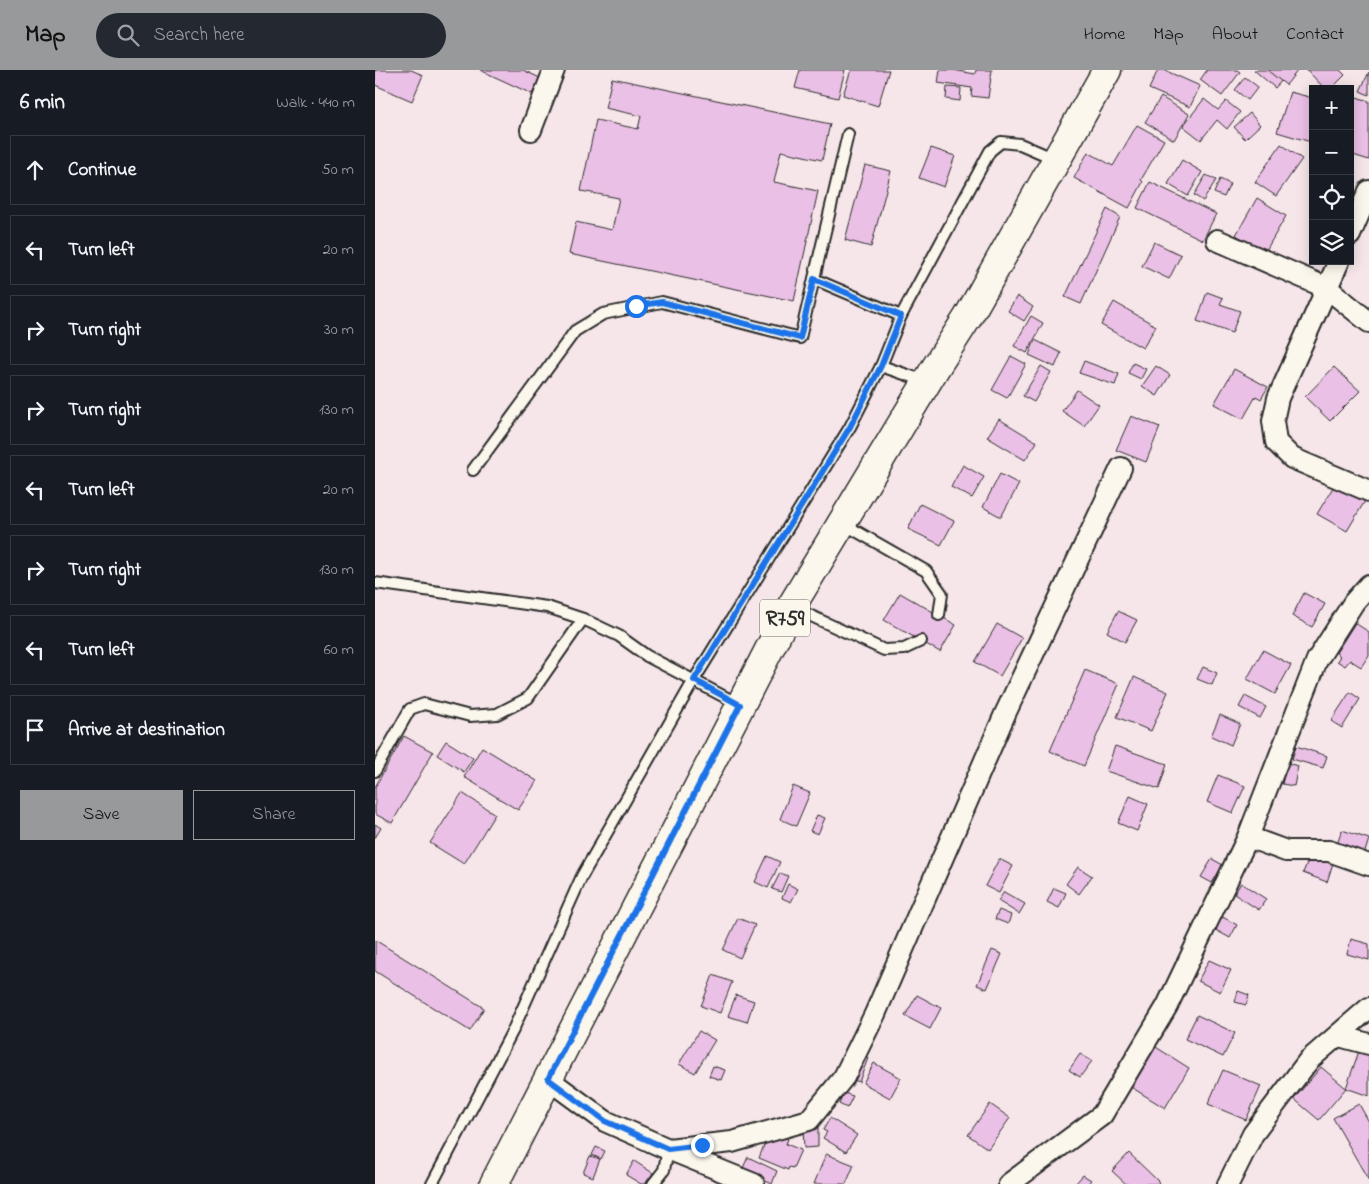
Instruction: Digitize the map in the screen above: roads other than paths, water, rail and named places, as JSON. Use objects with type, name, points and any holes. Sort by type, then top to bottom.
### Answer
[{"type":"main road","name":"R759","points":[[494,1184],[791,607],[968,317],[1107,70]]},
{"type":"street","points":[[531,130],[554,70]]},
{"type":"street","points":[[1354,226],[1369,191]]},
{"type":"street","points":[[1217,240],[1327,288],[1369,322]]},
{"type":"street","points":[[1337,265],[1278,398],[1273,421],[1276,442],[1291,458],[1369,491]]},
{"type":"street","points":[[668,1149],[732,1142],[809,1120],[844,1077],[875,1014],[1005,714],[1121,468]]},
{"type":"street","points":[[1009,1184],[1102,1115],[1167,1006],[1248,837],[1317,660],[1354,602],[1369,585]]},
{"type":"street","points":[[1248,837],[1286,851],[1329,850],[1369,865]]},
{"type":"street","points":[[1228,1184],[1253,1134],[1309,1060],[1339,1036],[1369,1008]]},
{"type":"street","points":[[1339,1036],[1369,1044]]},
{"type":"street","points":[[548,1079],[605,1121],[754,1184]]},
{"type":"lane","points":[[473,470],[575,331],[603,314],[662,302],[800,338],[848,134]]},
{"type":"lane","points":[[432,1184],[513,1030],[582,876],[694,680],[850,427],[881,366],[901,316],[990,151],[1001,142],[1020,144],[1056,160]]},
{"type":"lane","points":[[814,279],[901,316]]},
{"type":"lane","points":[[881,366],[928,382]]},
{"type":"lane","points":[[842,523],[926,571],[942,594],[939,615]]},
{"type":"lane","points":[[375,583],[547,607],[583,619],[619,636],[647,656],[740,705]]},
{"type":"lane","points":[[791,607],[884,650],[904,649],[921,641]]},
{"type":"lane","points":[[375,771],[410,709],[423,704],[469,716],[497,714],[528,698],[583,619]]},
{"type":"lane","points":[[653,1184],[664,1170],[668,1149]]}]
